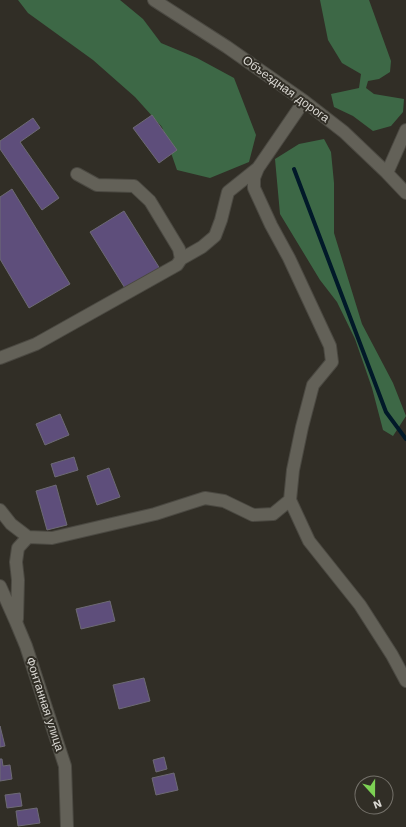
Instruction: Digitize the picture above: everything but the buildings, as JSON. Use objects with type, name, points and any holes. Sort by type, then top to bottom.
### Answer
[{"type":"street","name":"Объездная дорога","points":[[154,0],[227,46],[304,101],[344,132],[406,193]]},
{"type":"street","points":[[304,101],[258,168],[254,178],[254,188],[330,346],[332,362],[313,385],[293,470],[290,500],[310,540],[360,604],[392,655],[406,681]]},
{"type":"street","points":[[386,173],[406,130]]},
{"type":"street","points":[[0,358],[36,344],[177,265],[182,259],[202,247],[215,236],[221,220],[228,192],[258,168]]},
{"type":"street","points":[[77,174],[97,185],[134,186],[150,201],[179,249],[182,259]]},
{"type":"street","points":[[0,510],[11,524],[28,536],[52,538],[155,514],[205,498],[224,501],[253,516],[273,514],[290,500]]},
{"type":"street","points":[[16,622],[18,580],[16,562],[18,548],[28,536]]},
{"type":"street","name":"Фонтанная улица","points":[[0,586],[26,646],[65,766],[67,827]]},
{"type":"green space","points":[[18,0],[120,0],[143,19],[161,43],[197,58],[234,78],[256,135],[249,162],[210,178],[177,170],[162,127],[135,97],[93,60],[28,13]]},
{"type":"green space","points":[[320,0],[369,0],[391,61],[390,72],[379,79],[368,81],[366,88],[374,94],[404,99],[403,112],[391,126],[373,131],[353,116],[334,107],[331,94],[359,88],[361,74],[342,63],[328,40]]},
{"type":"green space","points":[[324,139],[331,152],[334,183],[334,233],[362,324],[393,383],[406,416],[393,436],[383,430],[372,388],[355,339],[337,302],[320,280],[280,214],[275,159],[299,144]]},
{"type":"waterway","points":[[294,169],[386,412],[406,439]]}]
